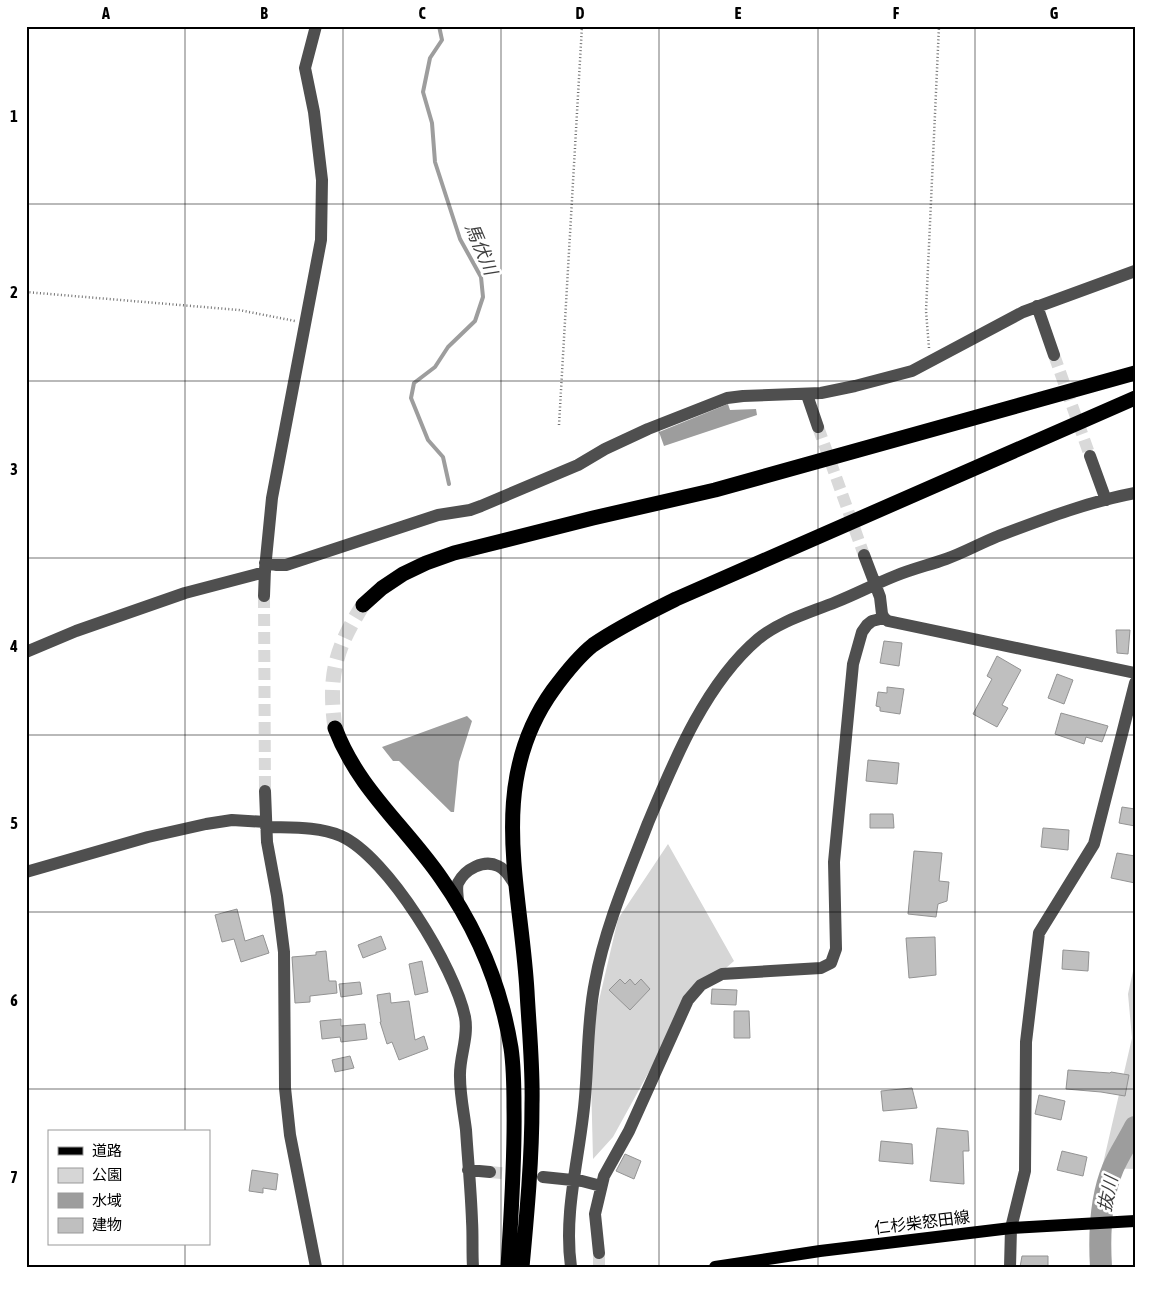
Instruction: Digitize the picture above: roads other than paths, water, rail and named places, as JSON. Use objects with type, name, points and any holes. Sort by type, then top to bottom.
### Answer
[{"type":"highway","points":[[363,605],[382,588],[403,574],[426,563],[454,554],[593,518],[715,490],[1132,374]]},
{"type":"highway","points":[[515,1260],[530,1174],[532,1104],[527,984],[516,887],[512,814],[515,783],[524,746],[540,709],[562,677],[592,646],[629,623],[676,599],[1135,398]]},
{"type":"highway","points":[[335,728],[343,749],[357,773],[434,867],[458,902],[482,947],[494,980],[511,1049],[514,1085],[515,1260]]},
{"type":"main road","name":"仁杉柴怒田線","points":[[715,1267],[820,1250],[1011,1228],[1135,1221]]},
{"type":"street","points":[[264,596],[272,498],[321,240],[322,180],[314,112],[305,68],[316,26]]},
{"type":"street","points":[[26,652],[69,634],[265,567],[286,565],[438,515],[476,508],[578,465],[605,449],[648,429],[726,398],[807,395],[836,391],[901,374],[930,362],[1008,319],[1037,306],[1135,271]]},
{"type":"street","points":[[1037,306],[1054,355]]},
{"type":"street","points":[[807,395],[818,427]]},
{"type":"street","points":[[1090,456],[1106,500]]},
{"type":"street","points":[[571,1267],[569,1218],[585,1102],[587,1047],[598,967],[621,893],[670,769],[717,684],[729,667],[757,640],[776,626],[904,572],[957,555],[1000,536],[1106,500],[1135,493]]},
{"type":"street","points":[[864,555],[880,597],[884,618]]},
{"type":"street","points":[[599,1253],[595,1214],[604,1176],[629,1132],[688,1000],[701,985],[722,974],[821,968],[831,963],[836,949],[834,862],[853,664],[858,640],[866,624],[884,618],[893,623],[1135,674]]},
{"type":"street","points":[[1010,1267],[1011,1228],[1024,1171],[1026,1042],[1039,933],[1094,844],[1135,683]]},
{"type":"street","points":[[265,791],[266,824],[284,952],[285,1088],[290,1135],[316,1267]]},
{"type":"street","points":[[26,872],[125,843],[191,827],[232,820],[331,832],[351,842],[370,857],[412,908],[424,928],[448,974],[465,1016],[466,1031],[460,1079],[465,1116],[473,1267]]},
{"type":"street","points":[[458,902],[458,884],[466,871],[482,864],[497,865],[505,871],[516,887]]},
{"type":"street","points":[[468,1170],[490,1172]]},
{"type":"street","points":[[543,1177],[574,1180],[601,1186]]},
{"type":"water","points":[[728,404],[730,410],[756,409],[757,415],[664,446],[659,432]]},
{"type":"water","points":[[467,716],[472,721],[459,762],[454,812],[451,812],[399,761],[393,761],[382,747]]},
{"type":"waterway","name":"馬伏川","points":[[439,26],[442,40],[430,58],[423,92],[432,123],[435,162],[460,239],[481,277],[483,297],[475,321],[448,347],[435,367],[414,383],[411,398],[428,440],[443,457],[449,484]]},
{"type":"waterway","name":"抜川","points":[[1101,1267],[1100,1229],[1105,1192],[1113,1168],[1135,1127]]},
{"type":"tunnel","points":[[1054,355],[1090,456]]},
{"type":"tunnel","points":[[818,427],[864,555]]},
{"type":"tunnel","points":[[264,596],[265,791]]},
{"type":"tunnel","points":[[335,728],[332,693],[336,664],[346,635],[363,605]]},
{"type":"tunnel","points":[[490,1172],[522,1175]]},
{"type":"tunnel","points":[[599,1253],[599,1267]]}]
